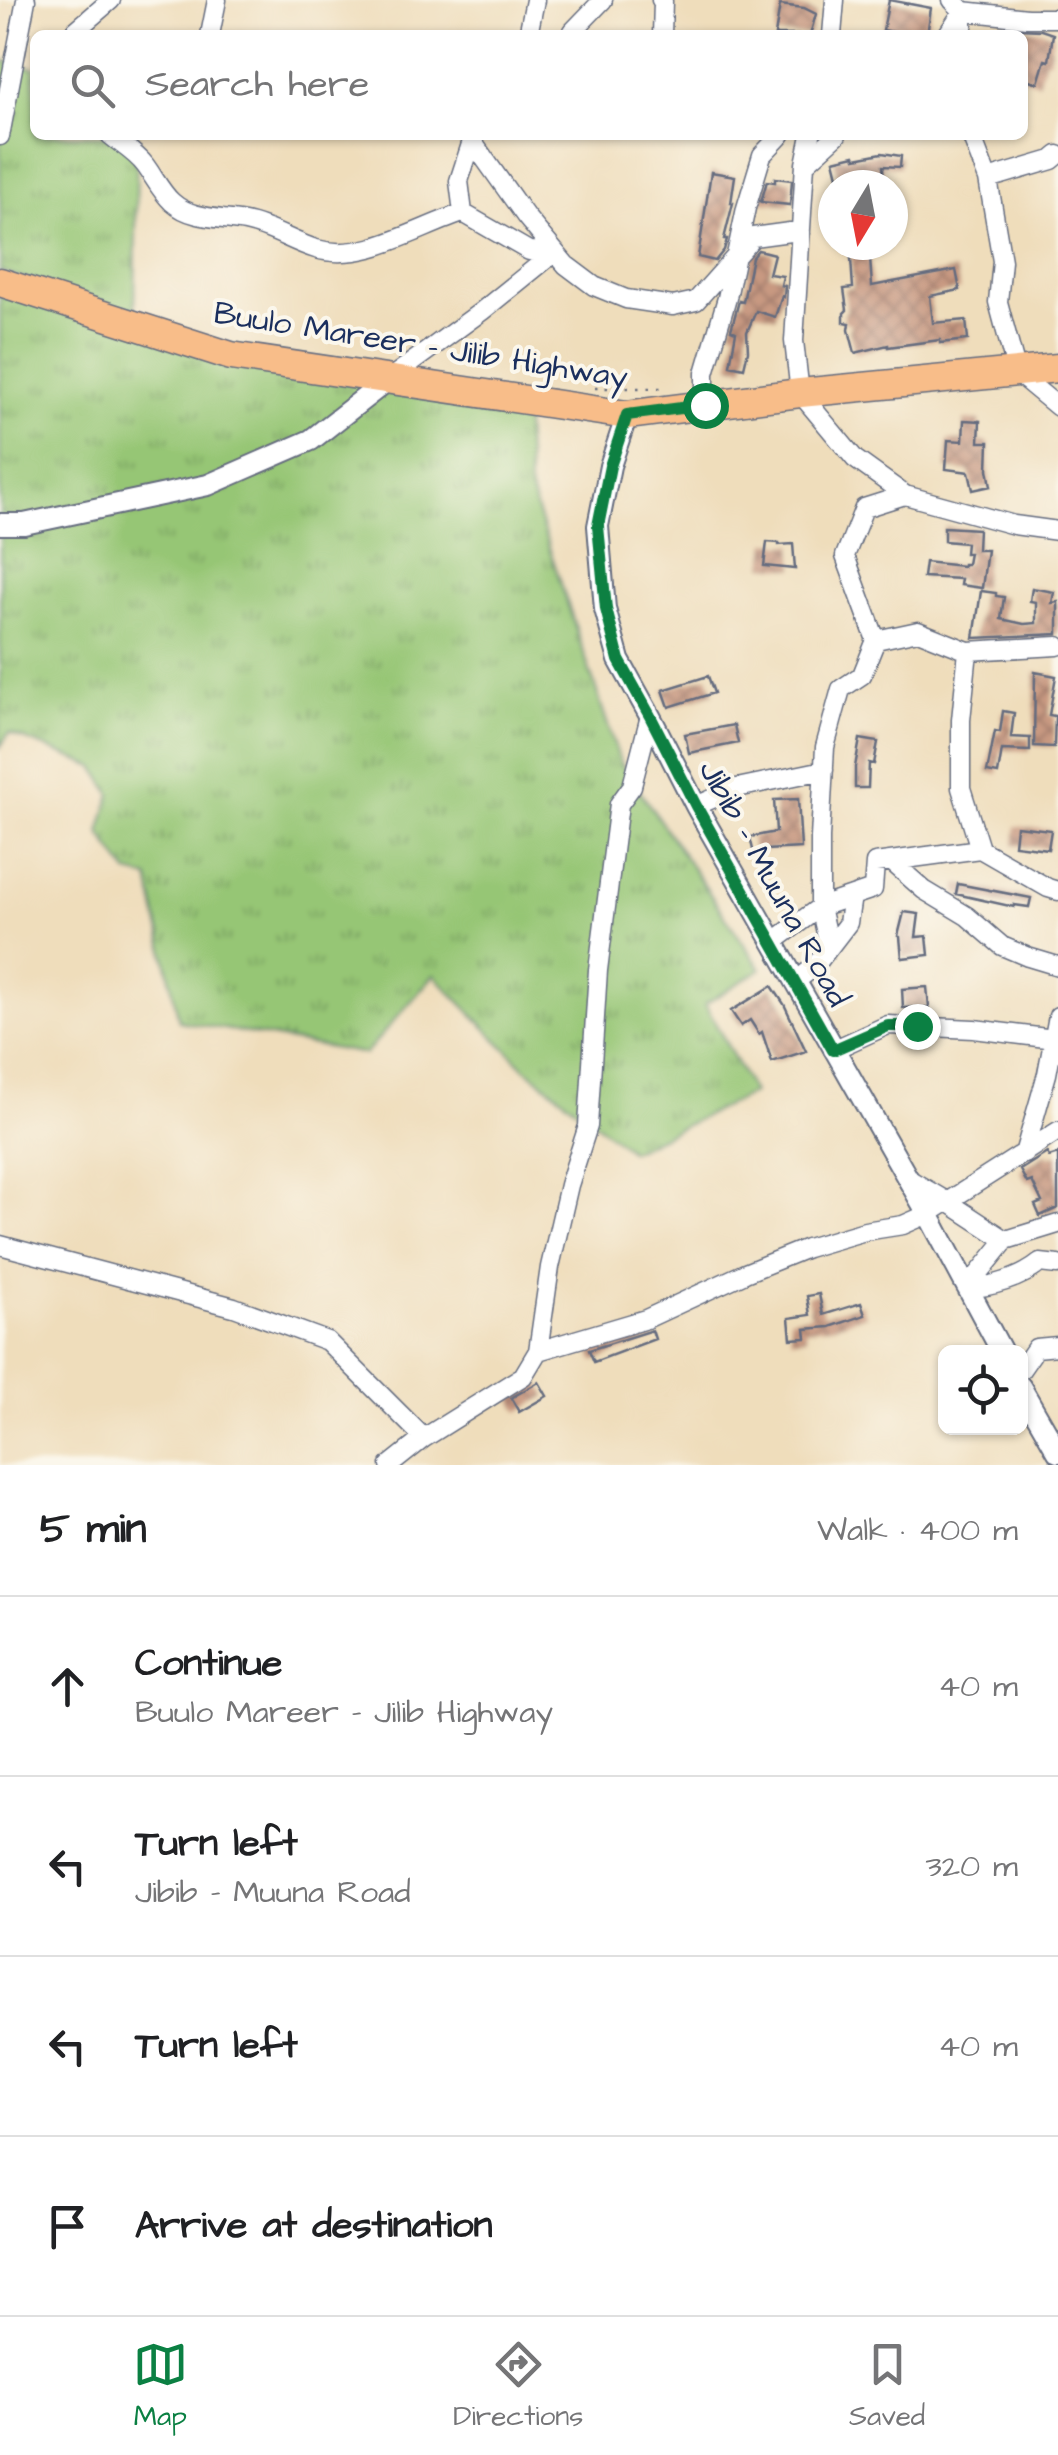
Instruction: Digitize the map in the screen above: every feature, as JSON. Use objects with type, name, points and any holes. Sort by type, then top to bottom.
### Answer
[{"type":"main road","name":"Buulo Mareer - Jilib Highway","points":[[0,282],[231,356],[627,415],[1058,368]]},
{"type":"street","points":[[0,136],[26,0]]},
{"type":"street","points":[[75,30],[111,0]]},
{"type":"street","points":[[211,30],[217,0]]},
{"type":"street","points":[[529,30],[536,0]]},
{"type":"street","points":[[573,30],[604,0]]},
{"type":"street","points":[[660,0],[662,30]]},
{"type":"street","points":[[832,30],[835,0]]},
{"type":"street","points":[[957,5],[1027,18],[1058,18]]},
{"type":"street","points":[[950,30],[957,5]]},
{"type":"street","points":[[957,5],[962,30]]},
{"type":"street","points":[[116,140],[141,160],[170,201],[184,210],[274,230],[317,249],[343,252],[391,242],[463,213],[529,252],[555,252]]},
{"type":"street","points":[[463,213],[459,181],[471,140]]},
{"type":"street","points":[[473,140],[526,217],[566,265],[594,286],[626,300],[673,306],[696,302],[753,237],[801,233]]},
{"type":"street","points":[[705,405],[706,373],[746,208],[762,155],[776,140]]},
{"type":"street","points":[[810,140],[805,164],[794,341],[800,394],[855,458],[905,495],[1014,525],[1058,531]]},
{"type":"street","points":[[805,164],[831,140]]},
{"type":"street","points":[[973,140],[988,179],[1002,261],[998,302],[1017,373],[1058,407]]},
{"type":"street","points":[[988,179],[1056,158]]},
{"type":"street","points":[[0,524],[24,524],[208,484],[311,440],[555,252]]},
{"type":"street","name":"Jibib - Muuna Road","points":[[627,415],[610,466],[598,526],[606,609],[619,660],[696,806],[998,1345]]},
{"type":"street","points":[[828,946],[820,907],[825,747],[841,689],[862,675],[876,640],[845,556],[864,508],[905,495]]},
{"type":"street","points":[[876,640],[918,631],[968,651],[1058,646]]},
{"type":"street","points":[[968,651],[961,720],[961,788],[980,849]]},
{"type":"street","points":[[390,1465],[424,1438],[523,1376],[538,1351],[550,1267],[588,1126],[598,970],[619,804],[632,786],[650,716]]},
{"type":"street","points":[[696,806],[737,788],[824,770]]},
{"type":"street","points":[[773,942],[820,907],[873,889],[874,864],[980,849],[1058,891]]},
{"type":"street","points":[[891,861],[924,890],[968,916],[1002,946],[1058,966]]},
{"type":"street","points":[[796,982],[848,923],[852,896]]},
{"type":"street","points":[[1024,1154],[1047,1074],[1058,1016]]},
{"type":"street","points":[[833,1050],[888,1026],[974,1028],[1054,1039]]},
{"type":"street","points":[[538,1351],[646,1318],[807,1248],[865,1231],[903,1225],[948,1202],[1058,1131]]},
{"type":"street","points":[[906,1178],[1006,1240]]},
{"type":"street","points":[[967,1288],[1006,1240],[1058,1224]]},
{"type":"street","points":[[0,1244],[234,1307],[327,1342],[424,1438]]},
{"type":"street","points":[[967,1288],[986,1288],[1027,1274],[1040,1263],[1058,1265]]},
{"type":"street","points":[[1028,1360],[1036,1348],[1058,1346]]},
{"type":"street","points":[[1028,1400],[1058,1452]]},
{"type":"green space","points":[[0,60],[30,67],[30,140],[137,140],[135,313],[0,271]]},
{"type":"green space","points":[[0,295],[524,411],[529,487],[620,762],[761,969],[705,1004],[753,1093],[631,1151],[526,1069],[434,975],[365,1054],[179,1021],[149,878],[128,873],[100,833],[111,794],[95,767],[9,733],[0,747]]},
{"type":"building","points":[[889,0],[931,8],[928,30],[883,30]]},
{"type":"building","points":[[780,5],[816,14],[811,30],[776,30]]},
{"type":"building","points":[[1017,29],[1041,30],[1053,34],[1049,61],[1045,60],[1038,83],[1028,80],[1028,30]]},
{"type":"building","points":[[882,153],[901,156],[900,167],[836,170],[834,160],[855,155],[856,158]]},
{"type":"building","points":[[711,172],[735,176],[727,239],[715,261],[698,257]]},
{"type":"building","points":[[775,178],[792,180],[790,205],[761,202],[767,181],[775,182]]},
{"type":"building","points":[[758,250],[774,254],[769,274],[783,276],[784,297],[775,317],[756,311],[747,332],[744,368],[730,365],[736,332],[731,330],[739,301],[743,302],[752,257]]},
{"type":"building","points":[[851,260],[870,260],[872,286],[956,270],[960,290],[930,296],[933,323],[966,320],[968,340],[888,345],[855,353],[850,323],[844,322],[844,289],[853,288]]},
{"type":"building","points":[[964,420],[980,421],[979,442],[989,442],[991,486],[973,490],[969,472],[946,469],[948,440],[963,441]]},
{"type":"building","points":[[944,527],[978,529],[977,550],[987,550],[982,588],[960,585],[961,579],[923,577],[925,562],[967,564],[966,543],[944,541]]},
{"type":"building","points":[[767,542],[793,544],[795,569],[764,566]]},
{"type":"building","points":[[1032,588],[1054,592],[1052,603],[1058,602],[1058,634],[974,638],[981,591],[1004,597],[1001,619],[1024,624],[1036,623],[1036,602],[1030,601]]},
{"type":"building","points":[[1035,672],[1056,676],[1049,715],[1055,716],[1054,747],[1034,746]]},
{"type":"building","points":[[708,676],[714,693],[669,707],[663,690]]},
{"type":"building","points":[[1003,711],[1014,713],[1011,737],[1030,738],[1030,751],[1002,750],[998,774],[987,772]]},
{"type":"building","points":[[734,725],[738,743],[689,753],[685,734]]},
{"type":"building","points":[[860,739],[878,742],[874,764],[869,763],[868,788],[855,788]]},
{"type":"building","points":[[798,799],[801,848],[754,854],[750,837],[776,832],[774,800]]},
{"type":"building","points":[[1016,826],[1051,830],[1048,849],[1014,845]]},
{"type":"building","points":[[958,884],[1031,898],[1029,907],[956,894]]},
{"type":"building","points":[[904,912],[919,914],[916,937],[927,936],[929,955],[902,958],[898,936]]},
{"type":"building","points":[[772,986],[806,1051],[772,1062],[762,1032],[759,1034],[750,1020],[741,1026],[731,1011]]},
{"type":"building","points":[[927,987],[929,1007],[903,1008],[902,989]]},
{"type":"building","points":[[1047,1153],[1049,1157],[1058,1154],[1058,1208],[1040,1216],[1035,1205],[1042,1202],[1032,1181],[1027,1183],[1020,1170]]},
{"type":"building","points":[[819,1294],[823,1315],[861,1303],[865,1315],[830,1327],[805,1329],[806,1338],[791,1339],[789,1318],[810,1315],[807,1296]]},
{"type":"building","points":[[652,1330],[655,1339],[594,1362],[589,1350]]},
{"type":"building","points":[[539,1382],[547,1396],[519,1412],[511,1398]]},
{"type":"route","points":[[705,405],[627,415],[610,466],[598,526],[606,609],[619,660],[833,1050],[888,1026],[917,1026]]}]
